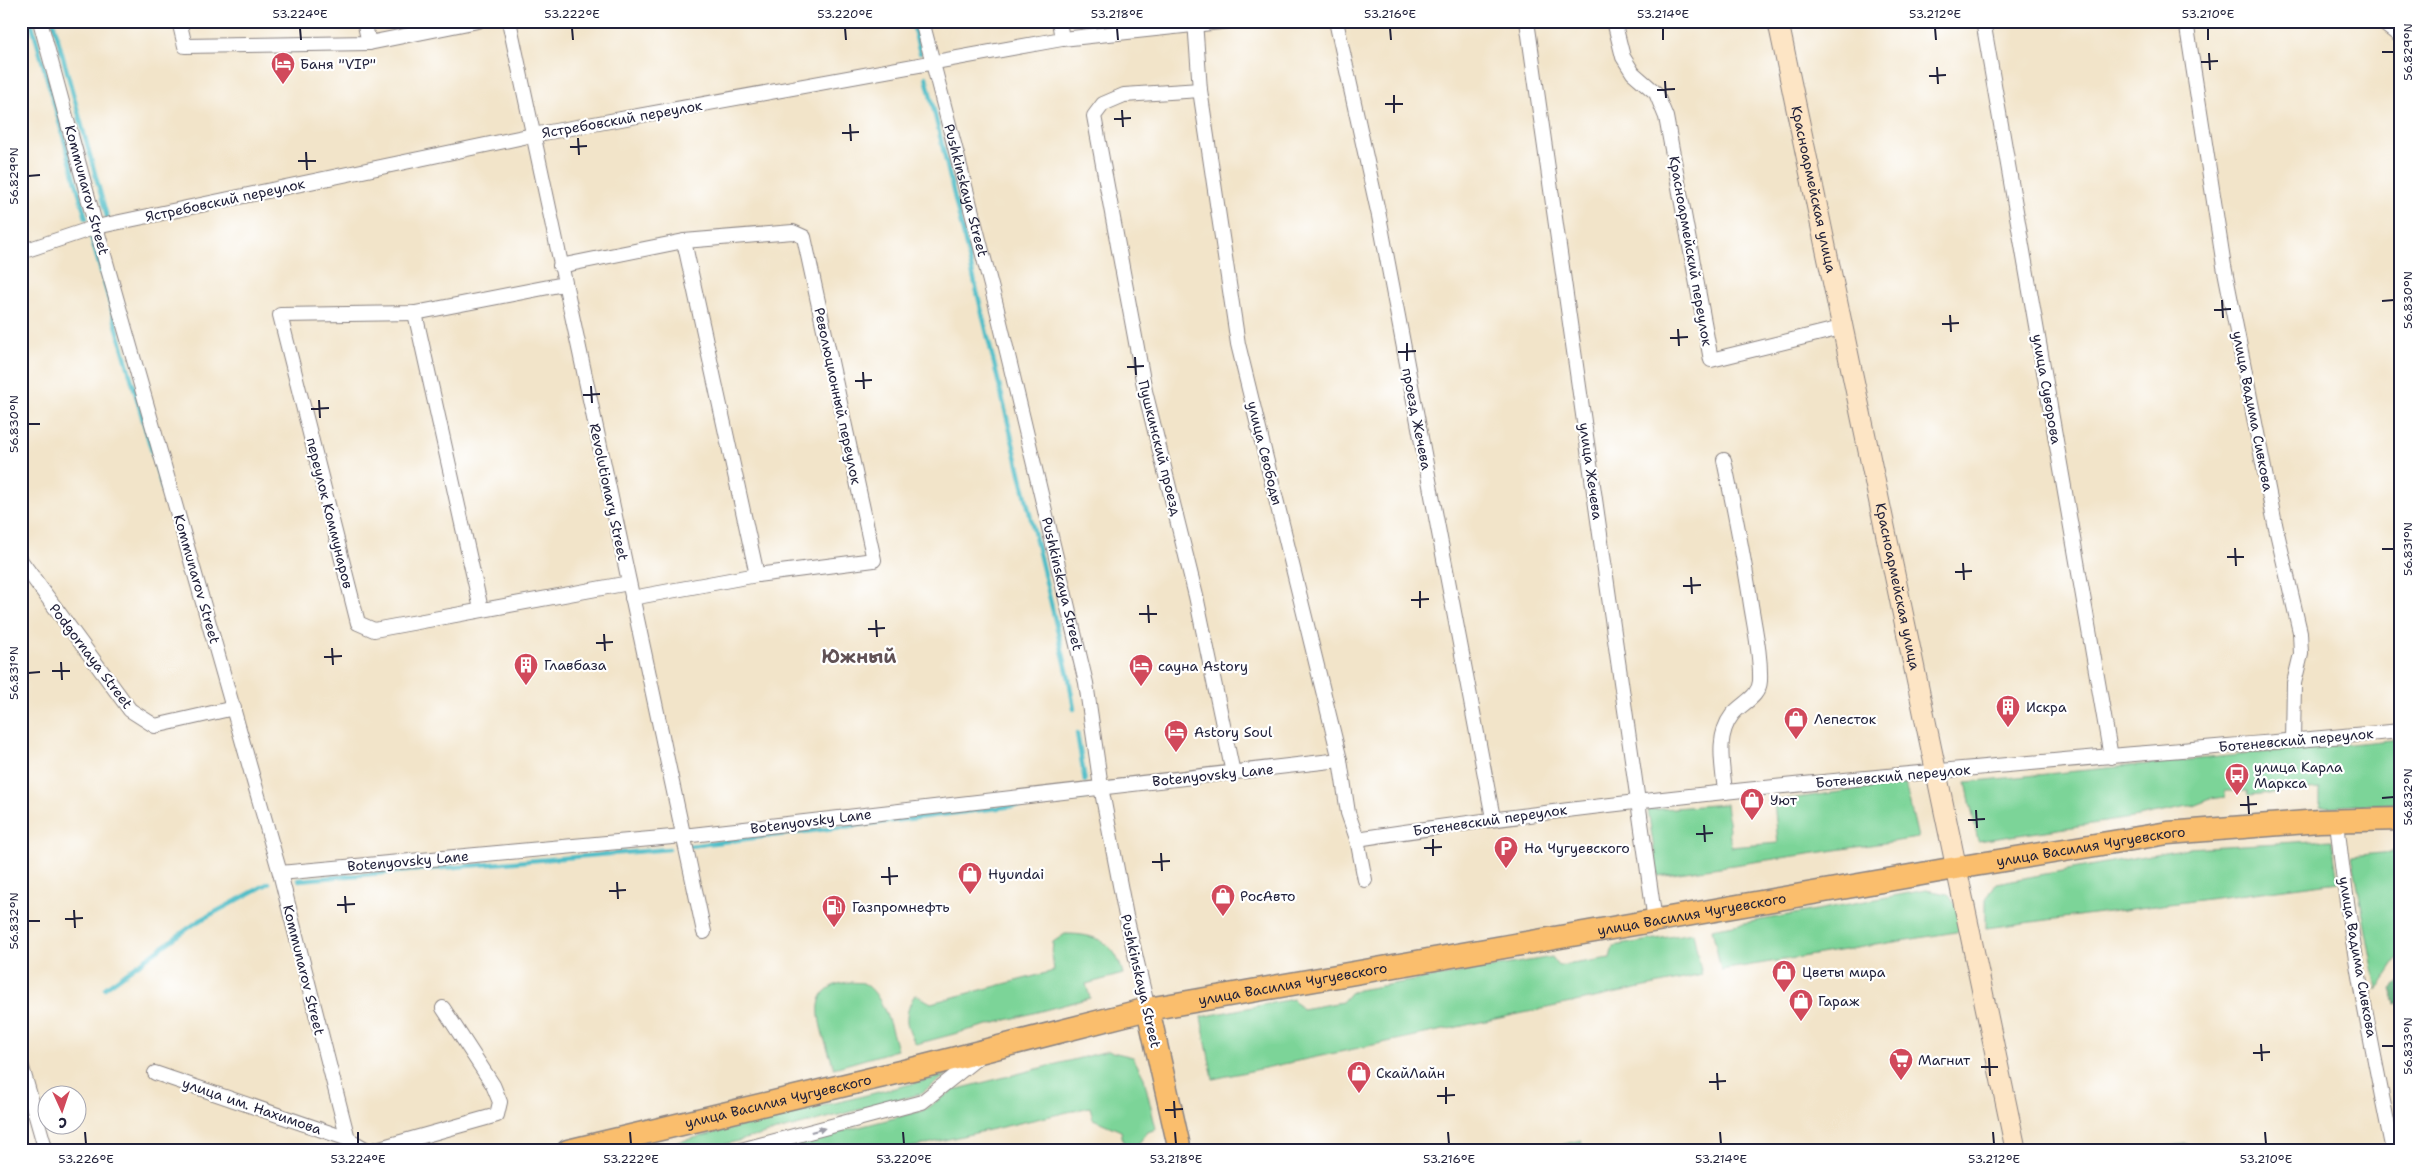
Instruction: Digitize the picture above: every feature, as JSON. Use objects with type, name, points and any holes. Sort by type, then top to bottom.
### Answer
[{"type":"main road","name":"улица Василия Чугуевского","points":[[568,1151],[1148,1010],[1956,868],[2168,834],[2337,821],[2401,819]]},
{"type":"main road","name":"Pushkinskaya Street","points":[[1148,1010],[1180,1151]]},
{"type":"street","name":"Kommunarov Street","points":[[40,21],[96,228],[280,873],[348,1139]]},
{"type":"street","points":[[179,21],[186,46],[369,43],[478,21]]},
{"type":"street","points":[[364,21],[369,43]]},
{"type":"street","name":"Revolutionary Street","points":[[509,21],[704,932]]},
{"type":"street","name":"Pushkinskaya Street","points":[[922,21],[995,301],[1086,683],[1101,787],[1126,916],[1148,1010]]},
{"type":"street","points":[[1058,21],[1062,39]]},
{"type":"street","name":"Ястребовский переулок","points":[[21,252],[96,228],[533,136],[1062,39],[1196,23],[1230,21]]},
{"type":"street","name":"проезд Жечева","points":[[1336,21],[1379,216],[1493,818]]},
{"type":"street","name":"улица Жечева","points":[[1527,21],[1655,921]]},
{"type":"street","name":"Красноармейский переулок","points":[[1614,21],[1623,57],[1633,73],[1656,92],[1666,117],[1711,360],[1845,327]]},
{"type":"street","name":"Красноармейская улица","points":[[1778,21],[1845,327],[1935,772],[2016,1151]]},
{"type":"street","name":"улица Суворова","points":[[1983,21],[2111,757]]},
{"type":"street","name":"улица Вадима Сивкова","points":[[2186,21],[2224,266],[2275,524],[2300,632],[2301,654],[2294,683],[2293,741]]},
{"type":"street","points":[[2380,21],[2401,37]]},
{"type":"street","name":"улица Свободы","points":[[1196,23],[1200,90],[1238,344],[1340,760],[1348,813],[1357,839],[1365,880]]},
{"type":"street","name":"Пушкинский проезд","points":[[1200,90],[1124,95],[1103,104],[1094,116],[1145,391],[1196,596],[1233,773]]},
{"type":"street","name":"Революционный переулок","points":[[560,266],[684,241],[793,232],[804,237],[874,560],[757,575],[632,598]]},
{"type":"street","points":[[684,241],[757,575]]},
{"type":"street","points":[[564,284],[416,313],[481,610],[629,582]]},
{"type":"street","name":"переулок Коммунаров","points":[[416,313],[280,315],[358,623],[374,630],[481,610]]},
{"type":"street","points":[[1724,460],[1743,551],[1756,636],[1760,681],[1758,690],[1732,715],[1724,732],[1721,744],[1725,792]]},
{"type":"street","name":"Podgornaya Street","points":[[21,561],[130,710],[155,726],[234,708]]},
{"type":"street","name":"Ботеневский переулок","points":[[1357,839],[1493,818],[1638,801],[1935,772],[2401,731]]},
{"type":"street","name":"Botenyovsky Lane","points":[[280,873],[682,836],[1340,760]]},
{"type":"street","name":"улица Вадима Сивкова","points":[[2337,821],[2350,920],[2382,1097],[2394,1151]]},
{"type":"street","name":"улица им. Нахимова","points":[[155,1073],[348,1139],[369,1151],[497,1115],[500,1102],[493,1084],[443,1008]]},
{"type":"street","name":"улица Василия Чугуевского","points":[[737,1151],[922,1102],[988,1050]]},
{"type":"street","points":[[21,1064],[46,1151]]},
{"type":"green space","points":[[2401,739],[2401,803],[2320,807],[2320,789],[2249,795],[2248,791],[2225,791],[2225,797],[2211,799],[2193,806],[2138,817],[1978,841],[1966,782]]},
{"type":"green space","points":[[1905,783],[1918,838],[1658,876],[1648,810],[1726,804],[1731,847],[1778,843],[1774,801]]},
{"type":"green space","points":[[2332,840],[2338,882],[1986,928],[1986,900],[1996,883],[2188,848]]},
{"type":"green space","points":[[2401,851],[2401,958],[2398,958],[2377,990],[2352,856]]},
{"type":"green space","points":[[1926,890],[1948,894],[1959,910],[1962,931],[1721,970],[1712,929]]},
{"type":"green space","points":[[1693,933],[1702,975],[1213,1079],[1201,1017],[1293,999],[1302,1009],[1342,1002],[1352,991],[1552,957],[1559,966],[1610,958],[1613,946]]},
{"type":"green space","points":[[1065,934],[1086,936],[1103,942],[1115,954],[1123,974],[1086,984],[1090,998],[916,1044],[909,1031],[907,1019],[907,1014],[915,994],[931,1003],[1054,971],[1053,942]]},
{"type":"green space","points":[[2401,978],[2401,1004],[2396,1005],[2391,988]]},
{"type":"green space","points":[[851,982],[863,983],[876,995],[886,1013],[897,1050],[834,1068],[821,1027],[820,1002],[825,992],[835,985]]},
{"type":"green space","points":[[1108,1051],[1133,1057],[1144,1078],[1156,1129],[1148,1132],[1138,1144],[1139,1151],[1125,1151],[1121,1131],[1093,1119],[1090,1107],[896,1151],[765,1151],[922,1111],[954,1090]]},
{"type":"green space","points":[[947,1075],[920,1094],[699,1151],[642,1151]]},
{"type":"green space","points":[[1581,1140],[1584,1151],[1549,1151],[1549,1148]]},
{"type":"green space","points":[[2187,1144],[2188,1151],[2137,1151],[2142,1149]]},
{"type":"waterway","points":[[31,21],[86,218]]},
{"type":"waterway","points":[[53,21],[107,217]]},
{"type":"waterway","points":[[912,21],[920,53]]},
{"type":"waterway","points":[[926,77],[1069,679],[1074,709]]},
{"type":"waterway","points":[[91,236],[167,505]]},
{"type":"waterway","points":[[1077,733],[1085,781]]},
{"type":"waterway","points":[[689,846],[1086,797]]},
{"type":"waterway","points":[[299,880],[669,849]]},
{"type":"waterway","points":[[105,988],[197,922],[269,883]]},
{"type":"place","name":"Баня \"VIP\"","points":[[283,85]]},
{"type":"place","name":"Главбаза","points":[[526,686]]},
{"type":"place","name":"сауна Astory","points":[[1141,687]]},
{"type":"place","name":"Искра","points":[[2008,728]]},
{"type":"place","name":"Лепесток","points":[[1796,740]]},
{"type":"place","name":"Astory Soul","points":[[1176,753]]},
{"type":"place","name":"улица Карла Маркса","points":[[2237,796]]},
{"type":"place","name":"Уют","points":[[1752,821]]},
{"type":"place","name":"На Чугуевского","points":[[1506,869]]},
{"type":"place","name":"Hyundai","points":[[970,895]]},
{"type":"place","name":"РосАвто","points":[[1223,917]]},
{"type":"place","name":"Газпромнефть","points":[[834,928]]},
{"type":"place","name":"Цветы мира","points":[[1784,993]]},
{"type":"place","name":"Гараж","points":[[1801,1022]]},
{"type":"place","name":"Магнит","points":[[1901,1081]]},
{"type":"place","name":"СкайЛайн","points":[[1359,1094]]},
{"type":"district","name":"Южный","points":[[859,656]]}]
